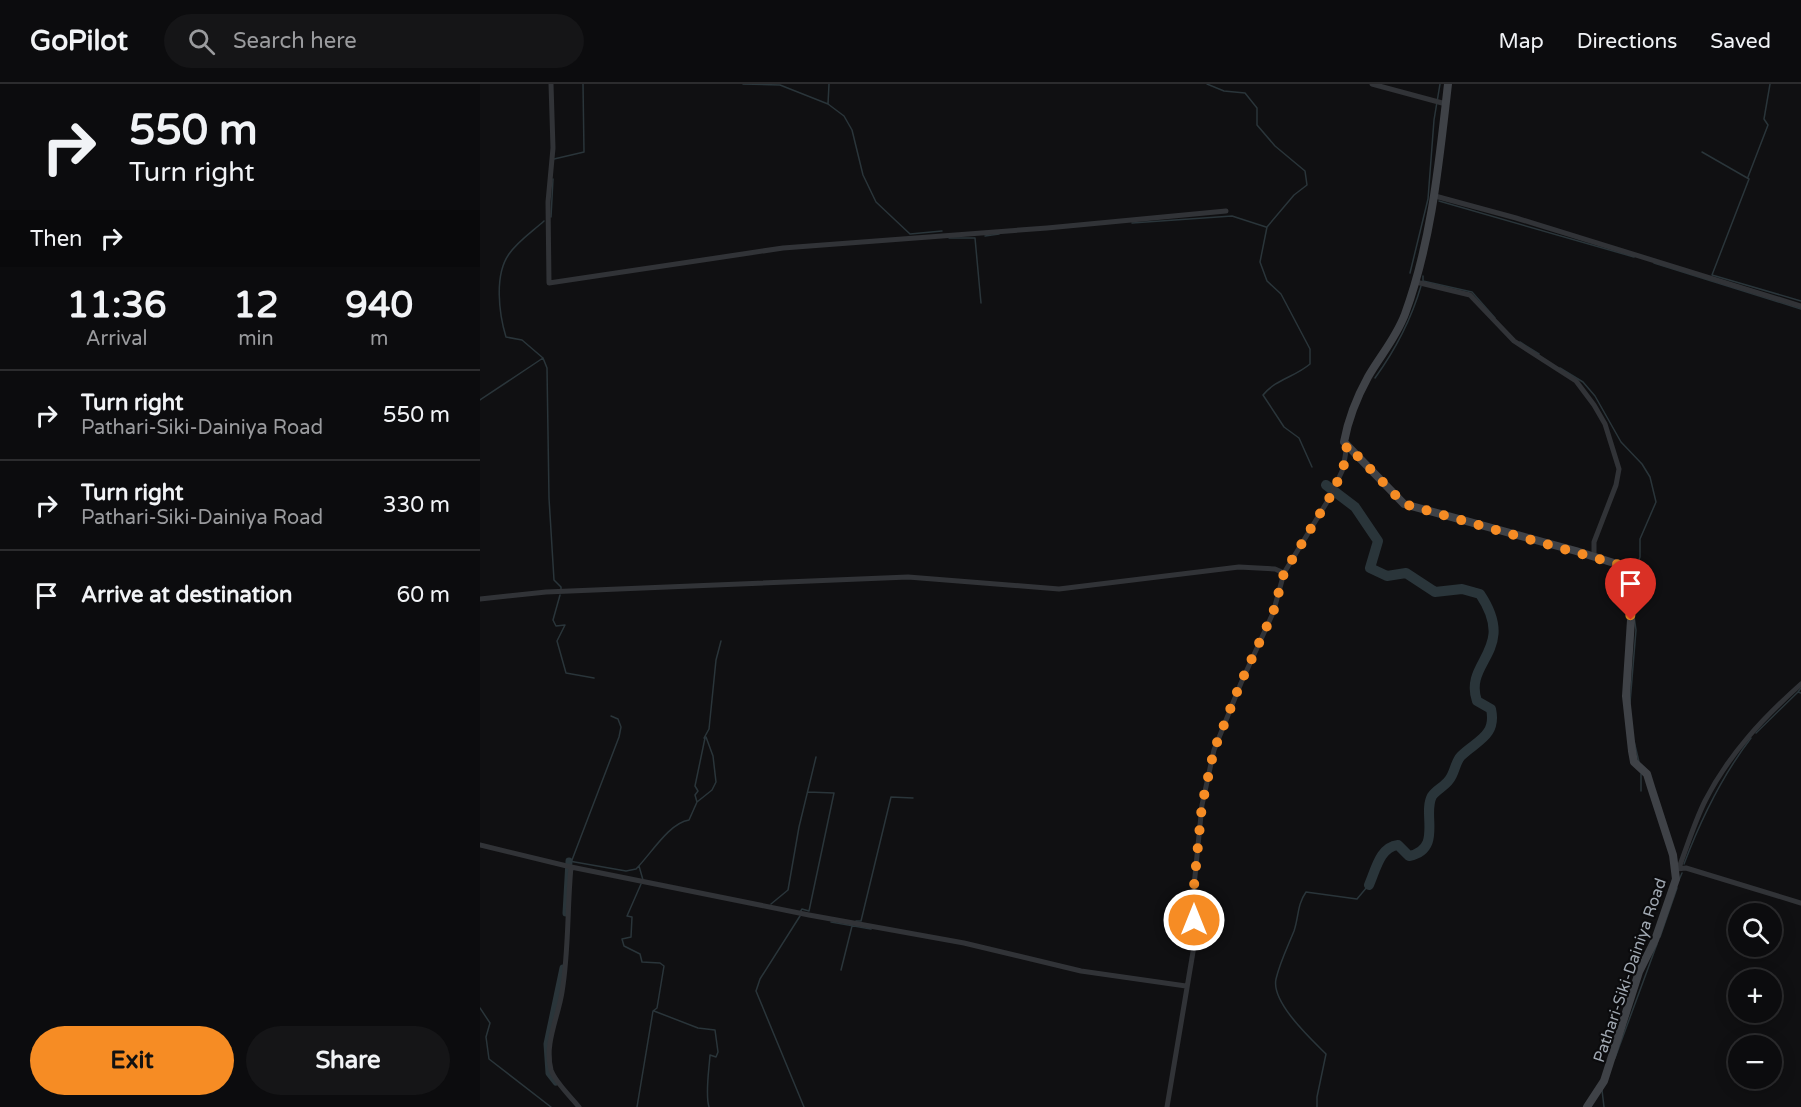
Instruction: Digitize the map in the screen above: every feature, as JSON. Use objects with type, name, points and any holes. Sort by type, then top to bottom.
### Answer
[{"type":"main road","points":[[1347,445],[1344,442],[1347,425],[1368,376],[1389,349],[1404,317],[1416,282],[1435,196],[1448,84]]},
{"type":"main road","name":"Pathari-Siki-Dainiya Road","points":[[1347,445],[1404,504],[1617,564],[1625,575],[1631,620],[1626,696],[1632,751],[1634,762],[1647,774],[1676,869],[1676,879],[1663,920],[1639,972],[1604,1081],[1587,1107]]},
{"type":"street","points":[[551,84],[553,148],[548,202],[549,282],[783,248],[952,233],[1047,228],[1226,211]]},
{"type":"street","points":[[1372,84],[1446,104]]},
{"type":"street","points":[[1435,196],[1516,218],[1801,306]]},
{"type":"street","points":[[1416,282],[1470,295],[1514,341],[1576,381],[1594,405],[1605,424],[1619,469],[1616,485],[1592,549],[1594,557]]},
{"type":"street","points":[[1167,1107],[1195,940],[1196,867],[1202,805],[1214,750],[1241,682],[1273,613],[1284,573],[1330,497],[1343,470],[1347,445]]},
{"type":"street","points":[[480,599],[546,592],[908,577],[1059,589],[1239,567],[1275,569],[1284,573]]},
{"type":"street","points":[[1676,869],[1680,865],[1705,801],[1732,756],[1760,723],[1801,684]]},
{"type":"street","points":[[480,845],[571,867],[809,915],[964,943],[1081,971],[1186,986]]},
{"type":"street","points":[[571,867],[563,984],[553,1022],[550,1052],[552,1072],[579,1107]]},
{"type":"street","points":[[1676,869],[1686,868],[1801,903]]},
{"type":"waterway","points":[[554,159],[584,152],[583,84]]},
{"type":"waterway","points":[[743,84],[780,85],[828,104]]},
{"type":"waterway","points":[[829,84],[828,104],[844,116],[852,130],[863,175],[876,202],[910,234],[942,231]]},
{"type":"waterway","points":[[1207,84],[1224,91],[1245,93],[1257,108],[1257,125],[1275,146],[1305,171],[1307,185],[1294,195],[1267,227],[1260,262],[1267,281],[1281,294],[1310,349],[1310,364],[1274,385],[1263,395],[1284,427],[1299,438],[1312,467]]},
{"type":"waterway","points":[[1410,273],[1428,199],[1434,120],[1440,84]]},
{"type":"waterway","points":[[1748,177],[1768,125],[1764,119],[1770,84]]},
{"type":"waterway","points":[[1702,152],[1749,179],[1712,275],[1801,301]]},
{"type":"waterway","points":[[551,217],[553,179]]},
{"type":"waterway","points":[[1439,201],[1634,257]]},
{"type":"waterway","points":[[1132,223],[1232,216],[1266,227]]},
{"type":"waterway","points":[[480,400],[543,358],[522,340],[506,337],[499,295],[501,273],[509,254],[521,240],[544,221]]},
{"type":"waterway","points":[[985,236],[999,234]]},
{"type":"waterway","points":[[949,238],[975,238],[981,303]]},
{"type":"waterway","points":[[1654,263],[1801,309]]},
{"type":"waterway","points":[[1423,276],[1423,281],[1472,292],[1495,318]]},
{"type":"waterway","points":[[1375,378],[1402,334],[1421,286]]},
{"type":"waterway","points":[[1520,342],[1539,354]]},
{"type":"waterway","points":[[543,358],[547,368],[549,498],[554,580],[561,590]]},
{"type":"waterway","points":[[1560,368],[1583,382],[1595,396],[1621,442],[1642,464],[1650,477],[1656,502],[1640,539],[1640,557],[1632,579],[1631,593]]},
{"type":"waterway","points":[[1326,485],[1355,507],[1378,541],[1370,568],[1387,576],[1406,573],[1435,592],[1462,589],[1480,594],[1490,613],[1494,629],[1492,642],[1477,675],[1475,687],[1477,701],[1491,709],[1491,726],[1484,737],[1461,756],[1449,780],[1432,796],[1429,812],[1429,839],[1426,846],[1409,856],[1398,845],[1387,850],[1379,860],[1369,885]]},
{"type":"waterway","points":[[560,595],[553,620],[556,626],[565,625],[557,641],[566,673],[594,678]]},
{"type":"waterway","points":[[1630,703],[1636,630],[1633,609]]},
{"type":"waterway","points":[[704,738],[709,729],[716,660],[721,641]]},
{"type":"waterway","points":[[1801,688],[1798,692],[1801,693]]},
{"type":"waterway","points":[[1756,733],[1798,692]]},
{"type":"waterway","points":[[572,860],[619,737],[621,727],[618,719],[611,716]]},
{"type":"waterway","points":[[569,861],[626,871],[636,869],[667,833],[682,822],[689,820],[697,802],[712,790],[716,782],[713,756],[706,737]]},
{"type":"waterway","points":[[697,802],[695,795],[698,791],[695,786],[705,738]]},
{"type":"waterway","points":[[1684,864],[1713,799],[1730,768],[1751,738]]},
{"type":"waterway","points":[[1634,741],[1639,762]]},
{"type":"waterway","points":[[771,904],[788,890],[799,827],[816,757]]},
{"type":"waterway","points":[[1641,774],[1641,791]]},
{"type":"waterway","points":[[800,912],[802,909],[809,911],[834,793],[808,792]]},
{"type":"waterway","points":[[856,921],[861,921],[891,797],[913,798]]},
{"type":"waterway","points":[[566,913],[569,861]]},
{"type":"waterway","points":[[639,866],[643,880]]},
{"type":"waterway","points":[[1679,880],[1682,873]]},
{"type":"waterway","points":[[637,1107],[653,1011],[657,1008],[664,966],[660,963],[642,962],[640,954],[624,946],[622,939],[631,937],[632,917],[627,916],[641,884]]},
{"type":"waterway","points":[[1317,1107],[1326,1054],[1285,1009],[1279,998],[1276,979],[1306,892],[1357,899],[1367,887]]},
{"type":"waterway","points":[[1660,937],[1677,888]]},
{"type":"waterway","points":[[800,916],[760,979],[756,991],[804,1107]]},
{"type":"waterway","points":[[831,922],[871,929]]},
{"type":"waterway","points":[[841,970],[852,926]]},
{"type":"waterway","points":[[1615,1058],[1657,944]]},
{"type":"waterway","points":[[556,1082],[549,1073],[547,1044],[563,968]]},
{"type":"waterway","points":[[480,1008],[490,1023],[486,1037],[489,1059],[551,1107]]},
{"type":"waterway","points":[[654,1011],[698,1028],[715,1030],[718,1052],[716,1057],[710,1055],[707,1089],[709,1107]]},
{"type":"waterway","points":[[1602,1090],[1604,1107]]},
{"type":"route","points":[[1194,920],[1194,886],[1202,805],[1214,750],[1241,682],[1273,613],[1284,573],[1308,538],[1330,497],[1343,470],[1347,445],[1404,504],[1617,564],[1623,568],[1625,575],[1631,620]]}]
